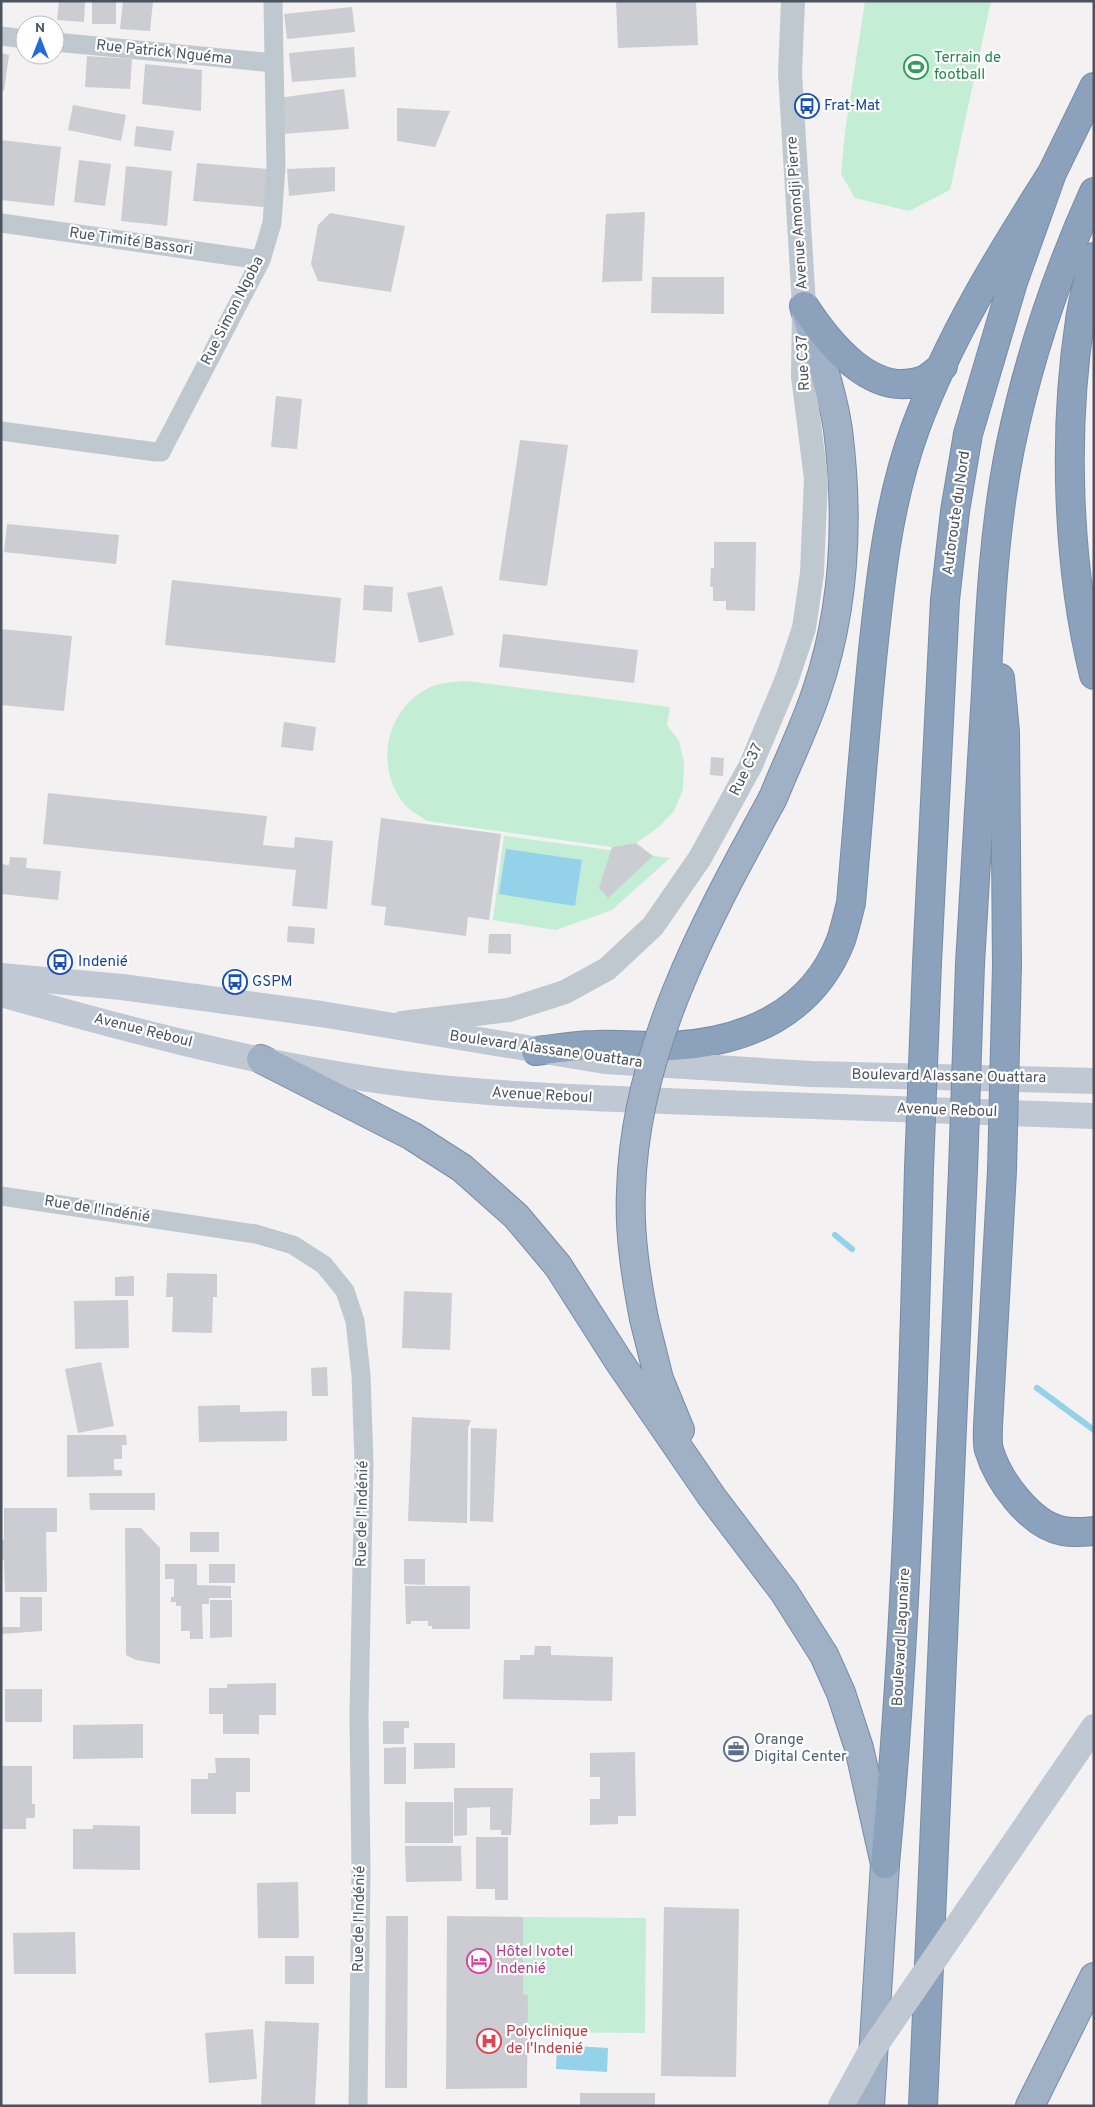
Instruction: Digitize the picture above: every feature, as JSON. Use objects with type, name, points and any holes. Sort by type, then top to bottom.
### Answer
[{"type":"highway","name":"Autoroute du Nord","points":[[919,1168],[945,600],[955,511],[968,434],[1012,282],[1052,173],[1094,87]]},
{"type":"highway","points":[[536,1051],[595,1044],[671,1046],[711,1042],[737,1035],[754,1030],[797,1004],[824,972],[841,940],[851,903],[879,591],[891,514],[916,428],[942,366],[989,273],[1052,173]]},
{"type":"highway","points":[[923,2106],[970,964],[991,597],[998,518],[1010,447],[1030,369],[1052,296],[1094,192]]},
{"type":"highway","points":[[1094,257],[1080,320],[1070,418],[1072,502],[1078,575],[1094,675]]},
{"type":"highway","points":[[804,306],[821,333],[841,353],[864,371],[882,381],[908,384],[926,380],[942,366]]},
{"type":"highway","points":[[712,1497],[659,1379],[644,1319],[634,1260],[631,1191],[637,1130],[656,1046],[676,990],[725,885],[773,798],[816,692],[833,630],[843,560],[844,521],[838,429],[827,380],[804,306]]},
{"type":"highway","points":[[991,597],[1005,732],[1007,965],[1002,1171],[988,1426],[989,1449],[1010,1492],[1027,1510],[1061,1531],[1081,1533],[1094,1531]]},
{"type":"highway","points":[[260,1059],[412,1136],[462,1168],[516,1216],[558,1266],[618,1360],[712,1497],[784,1592],[824,1655],[841,1693],[859,1748],[885,1864]]},
{"type":"highway","name":"Boulevard Lagunaire","points":[[870,2106],[885,1864],[901,1658],[911,1466],[919,1168]]},
{"type":"highway","points":[[1030,2106],[1094,1977]]},
{"type":"main road","name":"Boulevard Alassane Ouattara","points":[[1,976],[122,987],[385,1025],[605,1061],[699,1069],[811,1074],[1094,1081]]},
{"type":"main road","name":"Avenue Reboul","points":[[1,994],[114,1025],[260,1059],[367,1079],[468,1091],[591,1098],[1094,1116]]},
{"type":"main road","points":[[841,2106],[870,2052],[1094,1728]]},
{"type":"street","name":"Rue Simon Ngoba","points":[[1,431],[161,452],[261,260],[272,223],[276,167],[272,1]]},
{"type":"street","name":"Avenue Amondji Pierre","points":[[793,1],[790,73],[804,306]]},
{"type":"street","points":[[1,36],[15,38]]},
{"type":"street","name":"Rue Patrick Nguéma","points":[[65,43],[274,63]]},
{"type":"street","name":"Rue Timité Bassori","points":[[1,223],[261,260]]},
{"type":"street","name":"Rue C37","points":[[385,1025],[509,1010],[573,988],[607,969],[653,926],[700,858],[751,765],[787,679],[804,628],[812,572],[816,479],[802,376],[801,336],[804,306]]},
{"type":"street","name":"Rue de l'Indénié","points":[[1,1196],[256,1234],[293,1245],[324,1265],[345,1291],[355,1321],[361,1375],[364,1463],[359,1715],[361,1870],[358,2106]]},
{"type":"green space","name":"Terrain de football","points":[[865,1],[991,1],[950,190],[909,211],[855,198],[841,174],[845,132]]},
{"type":"green space","points":[[467,681],[670,707],[667,725],[679,741],[684,762],[683,789],[674,811],[660,826],[636,843],[612,847],[427,821],[407,807],[395,790],[389,773],[387,756],[389,738],[395,722],[404,707],[417,695],[433,686]]},
{"type":"green space","points":[[504,836],[670,858],[612,910],[556,930],[493,920]]},
{"type":"green space","points":[[523,1917],[646,1918],[645,2033],[523,2032]]},
{"type":"water","points":[[506,849],[582,860],[575,906],[499,894]]},
{"type":"water","points":[[557,2045],[608,2048],[607,2072],[556,2069]]},
{"type":"building","points":[[59,1],[85,1],[84,22],[65,21],[65,15],[58,15]]},
{"type":"building","points":[[92,1],[116,1],[116,24],[92,24]]},
{"type":"building","points":[[123,1],[153,1],[150,31],[120,29]]},
{"type":"building","points":[[616,1],[696,1],[698,45],[618,48]]},
{"type":"building","points":[[352,7],[355,32],[287,39],[284,14]]},
{"type":"building","points":[[354,47],[356,77],[292,82],[289,53]]},
{"type":"building","points":[[1,53],[9,55],[4,91],[1,90]]},
{"type":"building","points":[[87,56],[132,59],[130,89],[85,87]]},
{"type":"building","points":[[145,64],[202,70],[201,111],[142,104]]},
{"type":"building","points":[[344,89],[349,129],[282,134],[278,98]]},
{"type":"building","points":[[73,105],[126,115],[121,141],[68,130]]},
{"type":"building","points":[[397,108],[450,111],[435,147],[397,141]]},
{"type":"building","points":[[136,126],[174,131],[171,151],[134,146]]},
{"type":"building","points":[[1,140],[61,147],[54,206],[1,200]]},
{"type":"building","points":[[79,160],[111,164],[105,206],[74,202]]},
{"type":"building","points":[[197,163],[268,169],[264,207],[193,201]]},
{"type":"building","points":[[126,166],[172,171],[167,226],[121,221]]},
{"type":"building","points":[[335,167],[335,191],[289,196],[287,169]]},
{"type":"building","points":[[645,212],[642,281],[602,282],[606,214]]},
{"type":"building","points":[[330,213],[405,226],[391,292],[318,281],[311,264],[318,225]]},
{"type":"building","points":[[652,277],[724,277],[724,314],[651,313]]},
{"type":"building","points":[[276,396],[302,399],[297,449],[271,447]]},
{"type":"building","points":[[520,440],[568,445],[547,586],[499,580]]},
{"type":"building","points":[[7,524],[119,535],[116,564],[4,552]]},
{"type":"building","points":[[714,542],[756,542],[755,611],[726,610],[726,601],[713,601],[713,587],[710,587],[711,568],[714,568]]},
{"type":"building","points":[[172,580],[341,598],[335,663],[165,645]]},
{"type":"building","points":[[364,585],[393,587],[392,612],[363,610]]},
{"type":"building","points":[[442,586],[454,635],[419,643],[407,593]]},
{"type":"building","points":[[1,629],[72,636],[64,711],[1,705]]},
{"type":"building","points":[[503,634],[638,650],[634,683],[499,667]]},
{"type":"building","points":[[284,722],[316,727],[313,751],[281,747]]},
{"type":"building","points":[[711,757],[724,758],[723,776],[710,775]]},
{"type":"building","points":[[48,793],[267,816],[263,845],[294,848],[295,837],[333,841],[327,909],[292,906],[296,870],[43,844]]},
{"type":"building","points":[[381,818],[501,834],[489,920],[468,917],[466,936],[384,925],[386,907],[371,905]]},
{"type":"building","points":[[636,843],[653,856],[608,898],[599,888],[612,847]]},
{"type":"building","points":[[10,857],[27,858],[26,868],[61,871],[58,900],[1,894],[1,864],[9,865]]},
{"type":"building","points":[[288,926],[315,928],[314,944],[287,942]]},
{"type":"building","points":[[489,934],[511,934],[511,954],[488,953]]},
{"type":"building","points":[[167,1273],[217,1274],[217,1297],[213,1297],[212,1333],[172,1332],[173,1297],[166,1297]]},
{"type":"building","points":[[134,1276],[134,1296],[115,1296],[115,1277]]},
{"type":"building","points":[[404,1291],[452,1293],[450,1350],[402,1348]]},
{"type":"building","points":[[128,1300],[129,1348],[75,1349],[74,1301]]},
{"type":"building","points":[[101,1362],[114,1426],[78,1433],[65,1369]]},
{"type":"building","points":[[327,1367],[328,1396],[312,1396],[311,1368]]},
{"type":"building","points":[[240,1405],[240,1412],[287,1411],[287,1441],[199,1442],[198,1406]]},
{"type":"building","points":[[412,1417],[471,1420],[468,1428],[467,1523],[408,1521]]},
{"type":"building","points":[[471,1428],[497,1429],[493,1522],[470,1521]]},
{"type":"building","points":[[67,1435],[126,1435],[127,1445],[122,1445],[122,1459],[114,1459],[114,1470],[122,1470],[122,1476],[67,1477]]},
{"type":"building","points":[[89,1493],[155,1493],[155,1510],[90,1510]]},
{"type":"building","points":[[4,1508],[57,1508],[57,1532],[46,1532],[47,1592],[5,1592],[4,1560],[1,1560],[1,1540],[4,1540]]},
{"type":"building","points":[[125,1528],[141,1528],[160,1548],[160,1664],[136,1660],[126,1655]]},
{"type":"building","points":[[190,1532],[219,1532],[219,1552],[190,1552]]},
{"type":"building","points":[[404,1559],[425,1559],[425,1585],[404,1584]]},
{"type":"building","points":[[165,1564],[197,1564],[197,1585],[231,1586],[231,1598],[209,1598],[209,1604],[202,1604],[203,1639],[190,1639],[190,1631],[181,1631],[181,1606],[176,1606],[176,1602],[171,1602],[171,1597],[174,1597],[174,1579],[165,1579]]},
{"type":"building","points":[[209,1564],[235,1564],[235,1583],[209,1583]]},
{"type":"building","points":[[405,1586],[470,1586],[470,1629],[432,1629],[432,1626],[428,1626],[428,1621],[411,1621],[411,1624],[406,1624]]},
{"type":"building","points":[[20,1597],[42,1597],[42,1631],[1,1634],[1,1627],[20,1627]]},
{"type":"building","points":[[210,1600],[232,1600],[232,1637],[210,1638]]},
{"type":"building","points":[[535,1646],[551,1646],[551,1655],[613,1657],[612,1701],[503,1699],[504,1660],[520,1660],[520,1655],[534,1655]]},
{"type":"building","points":[[276,1683],[276,1715],[259,1715],[259,1734],[223,1734],[223,1714],[209,1714],[209,1688],[227,1688],[227,1684]]},
{"type":"building","points":[[5,1689],[42,1689],[42,1722],[5,1722]]},
{"type":"building","points":[[383,1721],[409,1721],[409,1728],[404,1728],[404,1744],[383,1744]]},
{"type":"building","points":[[143,1724],[143,1758],[73,1759],[73,1725]]},
{"type":"building","points":[[414,1743],[455,1743],[455,1768],[414,1769]]},
{"type":"building","points":[[406,1747],[406,1784],[384,1784],[384,1748]]},
{"type":"building","points":[[635,1752],[636,1816],[618,1816],[618,1824],[590,1825],[590,1799],[600,1799],[600,1777],[590,1777],[590,1753]]},
{"type":"building","points":[[215,1758],[250,1758],[250,1792],[236,1792],[236,1814],[191,1814],[191,1779],[208,1779],[208,1773],[216,1773]]},
{"type":"building","points":[[1,1766],[32,1766],[32,1804],[35,1804],[35,1818],[26,1818],[26,1829],[1,1829]]},
{"type":"building","points":[[454,1788],[513,1788],[511,1835],[501,1835],[501,1830],[490,1830],[490,1807],[467,1808],[467,1835],[454,1836]]},
{"type":"building","points":[[405,1802],[453,1802],[453,1843],[405,1843]]},
{"type":"building","points":[[93,1825],[140,1826],[140,1870],[73,1869],[73,1829],[93,1829]]},
{"type":"building","points":[[476,1837],[508,1837],[508,1900],[495,1900],[495,1889],[476,1889]]},
{"type":"building","points":[[405,1846],[461,1846],[462,1881],[406,1882]]},
{"type":"building","points":[[298,1882],[299,1938],[258,1938],[257,1883]]},
{"type":"building","points":[[664,1907],[739,1909],[736,2077],[661,2076]]},
{"type":"building","points":[[386,1916],[408,1916],[407,2088],[385,2088]]},
{"type":"building","points":[[447,1916],[523,1917],[523,1994],[528,1995],[527,2088],[446,2089]]},
{"type":"building","points":[[75,1932],[76,1974],[14,1974],[13,1933]]},
{"type":"building","points":[[285,1956],[314,1956],[314,1984],[285,1984]]},
{"type":"building","points":[[265,2021],[319,2023],[315,2106],[261,2106]]},
{"type":"building","points":[[253,2029],[257,2079],[209,2083],[205,2033]]},
{"type":"building","points":[[580,2093],[655,2093],[655,2106],[580,2106]]},
{"type":"waterway","points":[[835,1235],[852,1249]]},
{"type":"waterway","points":[[1037,1388],[1094,1430]]},
{"type":"place","name":"Terrain de football","points":[[916,67]]},
{"type":"place","name":"Frat-Mat","points":[[807,106]]},
{"type":"place","name":"Indenié","points":[[60,962]]},
{"type":"place","name":"GSPM","points":[[235,982]]},
{"type":"place","name":"Orange Digital Center","points":[[736,1749]]},
{"type":"place","name":"Hôtel Ivotel Indenié","points":[[479,1961]]},
{"type":"place","name":"Polyclinique de l'Indenié","points":[[489,2041]]}]
